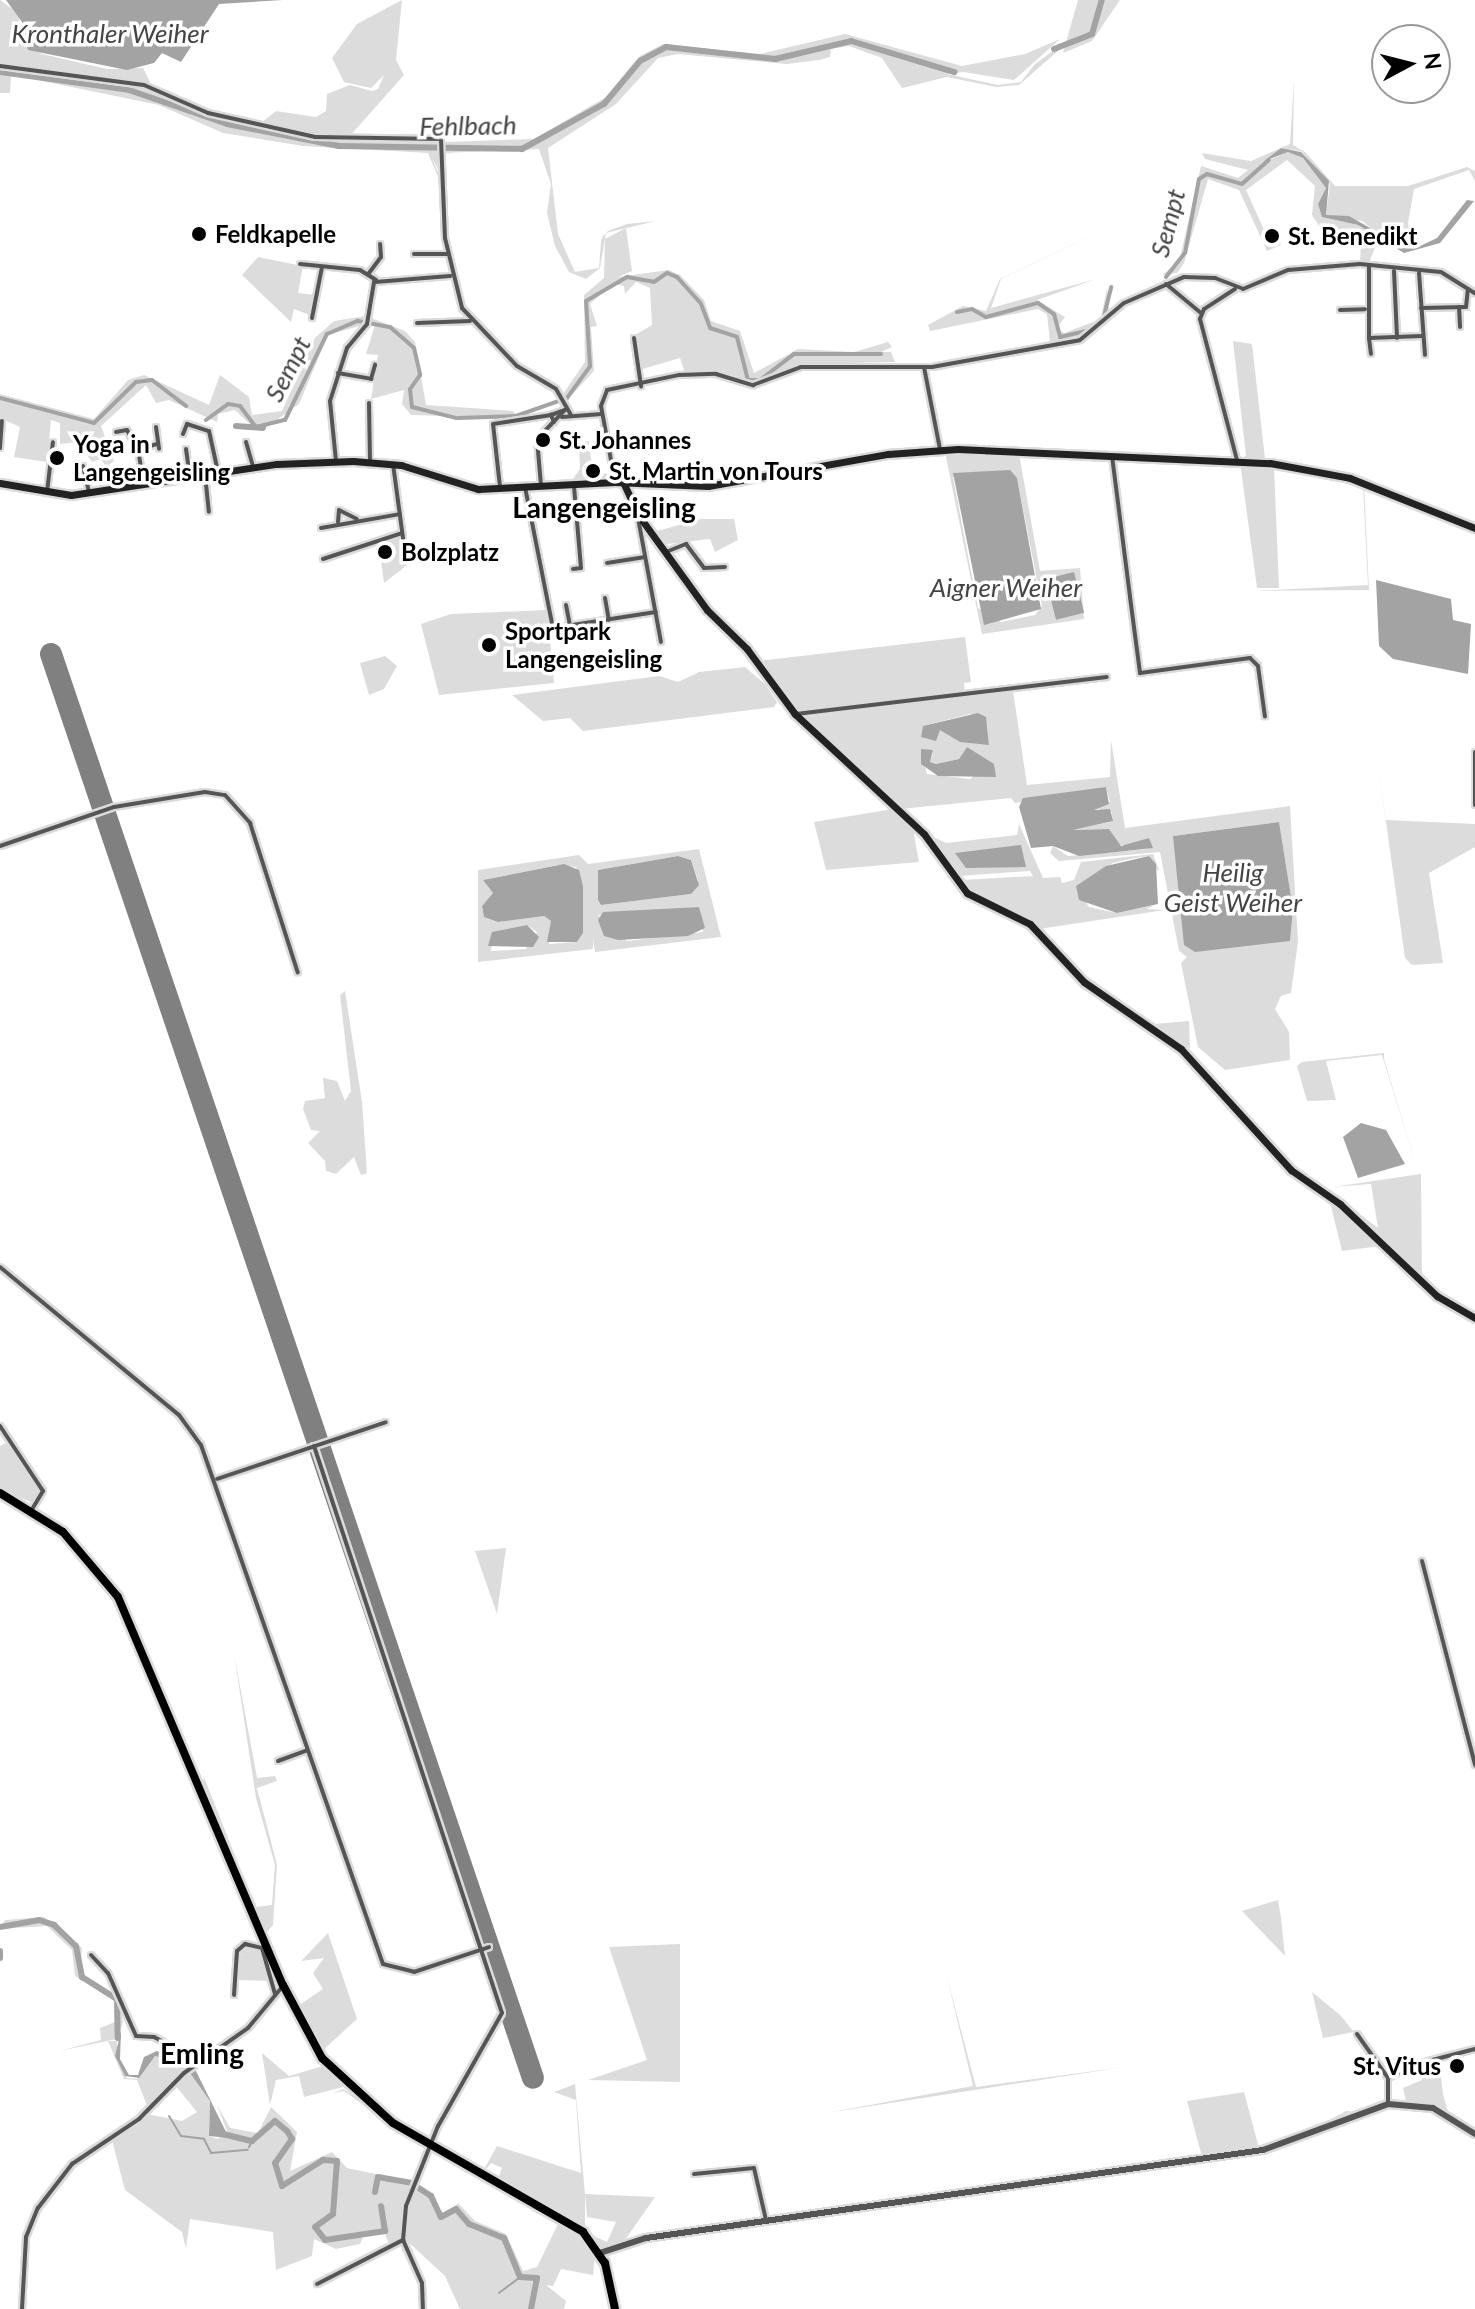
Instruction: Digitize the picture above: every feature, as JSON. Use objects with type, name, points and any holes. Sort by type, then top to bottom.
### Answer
[{"type":"main road","points":[[0,483],[47,494],[89,493],[253,467],[370,461],[396,465],[468,487],[500,489],[619,482],[708,486],[940,449],[1237,460],[1342,476],[1475,526]]},
{"type":"main road","points":[[619,482],[666,552],[795,714],[924,834],[971,898],[1030,924],[1084,982],[1181,1049],[1301,1178],[1340,1204],[1437,1296],[1475,1318]]},
{"type":"main road","points":[[0,1493],[32,1509],[87,1555],[126,1612],[262,1944],[308,2036],[340,2080],[430,2145],[569,2221],[600,2253],[615,2309]]},
{"type":"street","points":[[0,66],[144,85],[208,113],[315,137],[441,140],[451,276],[470,321],[563,400],[571,415]]},
{"type":"street","points":[[369,273],[381,257],[380,244]]},
{"type":"street","points":[[414,254],[448,254]]},
{"type":"street","points":[[300,264],[369,273],[376,280],[451,276]]},
{"type":"street","points":[[1369,265],[1365,309],[1371,354]]},
{"type":"street","points":[[1201,313],[1236,289],[1295,269],[1369,265],[1394,271],[1441,272],[1475,293]]},
{"type":"street","points":[[312,318],[322,267]]},
{"type":"street","points":[[1394,271],[1397,338]]},
{"type":"street","points":[[1419,273],[1425,355]]},
{"type":"street","points":[[619,482],[602,414],[605,391],[641,386],[682,375],[759,384],[801,367],[924,367],[1086,338],[1124,303],[1166,283],[1207,277],[1236,289]]},
{"type":"street","points":[[336,461],[329,412],[347,348],[367,321],[376,280]]},
{"type":"street","points":[[1166,283],[1201,313],[1237,460]]},
{"type":"street","points":[[1421,308],[1468,306],[1468,289]]},
{"type":"street","points":[[1459,307],[1460,327]]},
{"type":"street","points":[[1340,310],[1365,309]]},
{"type":"street","points":[[417,323],[470,321]]},
{"type":"street","points":[[1369,338],[1422,336]]},
{"type":"street","points":[[634,338],[641,386]]},
{"type":"street","points":[[338,373],[370,380],[375,365]]},
{"type":"street","points":[[924,367],[940,449]]},
{"type":"street","points":[[369,403],[370,461]]},
{"type":"street","points":[[500,489],[493,424],[551,415],[566,409]]},
{"type":"street","points":[[562,417],[566,409]]},
{"type":"street","points":[[541,485],[537,439],[562,417],[602,414]]},
{"type":"street","points":[[551,415],[554,422]]},
{"type":"street","points":[[0,448],[2,421]]},
{"type":"street","points":[[183,434],[187,424],[209,431],[218,473]]},
{"type":"street","points":[[138,450],[158,447],[156,427]]},
{"type":"street","points":[[116,432],[127,430],[138,450],[144,484]]},
{"type":"street","points":[[47,494],[53,442]]},
{"type":"street","points":[[246,442],[253,467]]},
{"type":"street","points":[[186,449],[190,477]]},
{"type":"street","points":[[1111,454],[1140,673],[1250,658],[1258,666],[1265,717]]},
{"type":"street","points":[[323,559],[403,535],[396,465]]},
{"type":"street","points":[[83,466],[89,493]]},
{"type":"street","points":[[205,475],[209,512]]},
{"type":"street","points":[[573,483],[581,568],[573,569]]},
{"type":"street","points":[[525,487],[553,628],[656,612]]},
{"type":"street","points":[[338,522],[339,510],[357,519]]},
{"type":"street","points":[[321,528],[338,522],[400,514]]},
{"type":"street","points":[[639,516],[661,642]]},
{"type":"street","points":[[666,552],[686,544],[705,569],[725,567]]},
{"type":"street","points":[[607,563],[645,557]]},
{"type":"street","points":[[605,598],[609,620]]},
{"type":"street","points":[[566,605],[570,626]]},
{"type":"street","points":[[795,714],[1107,677]]},
{"type":"street","points":[[1475,752],[1475,805]]},
{"type":"street","points":[[0,846],[114,807],[205,792],[225,795],[240,806],[258,841],[298,973]]},
{"type":"street","points":[[0,1267],[179,1415],[217,1479],[306,1751],[383,1964],[414,1972],[489,1947]]},
{"type":"street","points":[[217,1479],[386,1422]]},
{"type":"street","points":[[0,1426],[43,1491],[32,1509]]},
{"type":"street","points":[[314,1446],[502,2013],[430,2145],[415,2186],[403,2240],[422,2283],[423,2309]]},
{"type":"street","points":[[1422,1561],[1475,1765]]},
{"type":"street","points":[[278,1761],[306,1751]]},
{"type":"street","points":[[234,1995],[237,1948],[262,1944],[275,1994]]},
{"type":"street","points":[[91,1955],[108,1973],[136,2036],[154,2037],[197,2062]]},
{"type":"street","points":[[22,2309],[26,2237],[38,2208],[84,2152],[139,2119],[187,2070],[248,2028],[283,1985]]},
{"type":"street","points":[[1357,2034],[1388,2078],[1388,2104]]},
{"type":"street","points":[[1388,2078],[1475,2049]]},
{"type":"street","points":[[600,2253],[638,2240],[766,2220],[1263,2150],[1342,2117],[1388,2104],[1433,2108],[1475,2134]]},
{"type":"street","points":[[694,2174],[754,2168],[766,2220]]},
{"type":"street","points":[[317,2284],[403,2240]]},
{"type":"shaded area","points":[[0,0],[18,13],[24,44],[42,54],[107,69],[143,68],[154,90],[203,113],[261,123],[276,111],[316,117],[326,111],[327,94],[350,85],[372,91],[378,89],[384,75],[371,88],[344,82],[332,58],[357,24],[402,0],[396,60],[404,75],[349,137],[437,136],[443,127],[440,135],[437,137],[407,138],[349,138],[346,141],[438,140],[439,171],[432,158],[439,175],[444,242],[438,177],[428,153],[303,146],[223,133],[159,105],[23,77],[11,76],[10,93],[0,93]]},
{"type":"shaded area","points":[[1078,0],[1120,0],[1092,41],[1063,53]]},
{"type":"shaded area","points":[[845,34],[962,66],[1025,54],[1060,39],[1014,80],[963,72],[947,74],[998,85],[1021,82],[1035,64],[1060,49],[1019,85],[996,87],[947,77],[902,88],[882,58],[849,46],[831,49],[830,57],[787,64],[678,54],[658,58],[616,104],[548,148],[558,234],[575,272],[599,268],[601,241],[606,233],[600,268],[586,279],[569,272],[555,246],[547,213],[551,184],[539,149],[442,153],[443,142],[534,139],[606,97],[640,56],[663,44],[760,54]]},
{"type":"shaded area","points":[[1294,80],[1293,145],[1305,152],[1335,186],[1408,186],[1467,167],[1475,171],[1475,181],[1469,170],[1414,189],[1408,223],[1414,248],[1388,241],[1362,221],[1326,215],[1330,184],[1301,151],[1281,148],[1264,162],[1288,152],[1303,158],[1326,188],[1318,204],[1322,217],[1358,225],[1386,244],[1377,242],[1369,263],[1360,262],[1361,243],[1331,244],[1312,215],[1315,186],[1287,160],[1246,190],[1265,232],[1273,230],[1281,245],[1267,251],[1239,190],[1208,179],[1184,263],[1177,273],[1162,275],[1179,262],[1201,166],[1238,178],[1248,170],[1205,159],[1202,153],[1251,161],[1290,144]]},
{"type":"shaded area","points":[[656,221],[606,233],[627,224]]},
{"type":"shaded area","points":[[1116,224],[1001,279],[991,308],[1096,279],[1037,300],[1065,317],[1057,328],[1064,333],[1101,319],[1107,288],[1109,312],[1092,333],[1050,342],[1047,314],[1038,309],[930,331],[928,325],[963,306],[986,311],[1000,279]]},
{"type":"shaded area","points":[[626,228],[632,271],[618,277],[669,270],[680,275],[704,300],[711,321],[740,331],[754,373],[798,349],[854,352],[888,342],[892,347],[881,352],[891,352],[895,362],[803,364],[748,384],[723,371],[685,373],[680,358],[639,370],[635,335],[652,325],[650,288],[636,282],[625,294],[624,286],[612,284],[590,304],[597,326],[591,327],[594,371],[566,401],[563,394],[585,362],[584,295],[604,278],[605,239]]},
{"type":"shaded area","points":[[258,257],[303,266],[298,293],[315,295],[310,315],[294,309],[291,322],[242,275]]},
{"type":"shaded area","points":[[366,316],[405,331],[415,342],[426,405],[513,411],[518,418],[411,415],[402,404],[404,390],[371,399],[378,355],[366,354],[375,325],[370,323],[328,335],[299,404],[264,429],[256,430],[235,410],[218,414],[217,422],[169,400],[156,403],[146,385],[101,426],[114,461],[106,467],[101,459],[92,462],[78,442],[60,444],[60,423],[51,420],[47,462],[14,457],[20,427],[0,418],[0,394],[94,419],[128,380],[144,375],[209,405],[220,375],[249,397],[252,415],[282,411],[315,338],[334,321]]},
{"type":"shaded area","points":[[1233,341],[1252,344],[1265,459],[1350,475],[1475,522],[1362,481],[1240,458],[1246,456]]},
{"type":"shaded area","points":[[589,441],[591,459],[602,473],[612,475],[609,480],[573,479],[580,469],[579,443]]},
{"type":"shaded area","points":[[945,452],[1019,454],[1040,571],[1080,568],[1084,619],[982,634]],"holes":[[[953,477],[1017,478],[1042,606],[1035,615],[1001,622],[978,608]]]},
{"type":"shaded area","points":[[1036,455],[1110,457],[1123,563],[1109,458]]},
{"type":"shaded area","points":[[1240,462],[1270,464],[1320,473],[1364,485],[1369,590],[1255,591],[1368,585],[1363,486],[1274,466],[1279,588],[1257,588]]},
{"type":"shaded area","points":[[701,519],[734,519],[738,540],[715,552],[710,539],[667,544],[657,531]]},
{"type":"shaded area","points":[[402,537],[407,565],[384,583],[379,545]]},
{"type":"shaded area","name":"Sportpark Langengeisling","points":[[547,610],[554,683],[439,695],[421,624],[451,614]]},
{"type":"shaded area","points":[[965,637],[971,682],[964,683],[965,693],[797,711],[758,661]]},
{"type":"shaded area","points":[[385,656],[397,666],[384,689],[369,695],[360,663]]},
{"type":"shaded area","points":[[745,667],[765,684],[777,702],[774,707],[583,731],[570,718],[543,721],[512,695],[659,676],[678,682],[699,672]]},
{"type":"shaded area","points":[[1013,691],[1027,785],[1110,777],[1111,740],[1125,828],[1290,806],[1298,942],[1291,993],[1281,996],[1275,1009],[1289,1032],[1290,1060],[1225,1070],[1198,1047],[1181,963],[1187,957],[1179,951],[1160,852],[1059,861],[1050,853],[1053,846],[1068,856],[1149,849],[1116,844],[1109,829],[1072,830],[1110,822],[1112,812],[1093,808],[1110,802],[1106,787],[1015,803],[1011,798],[900,809],[801,718]],"holes":[[[970,714],[987,724],[989,745],[940,730],[921,737],[923,726]],[[967,747],[990,763],[970,779],[927,774],[921,749],[933,753],[930,762],[936,764],[959,759]],[[1279,822],[1293,909],[1290,941],[1173,836]]]},
{"type":"shaded area","points":[[1377,757],[1386,820],[1475,824],[1475,847],[1429,873],[1443,963],[1412,965],[1405,958]]},
{"type":"shaded area","points":[[893,809],[912,824],[919,862],[826,870],[814,822]]},
{"type":"shaded area","points":[[1019,824],[1043,878],[1060,877],[1062,883],[1074,880],[1081,862],[1153,854],[1158,871],[1149,856],[1135,858],[1113,863],[1076,886],[1089,907],[1117,913],[1154,905],[1147,909],[1165,910],[1039,929],[975,898],[962,880],[1033,876],[1030,871],[959,876],[927,834],[946,843],[1017,835]]},
{"type":"shaded area","points":[[699,849],[721,937],[595,952],[593,939],[593,949],[478,962],[478,870],[579,855],[588,864]],"holes":[[[678,856],[691,860],[698,880],[691,894],[601,905],[598,900],[598,870]],[[557,865],[576,867],[583,886],[583,933],[577,942],[549,944],[551,921],[544,916],[498,922],[484,917],[482,906],[493,893],[483,880]],[[699,907],[703,932],[627,941],[598,915]],[[527,925],[537,932],[526,949],[491,951],[494,933]]]},
{"type":"shaded area","points":[[1047,938],[1093,983],[1153,1024],[1189,1021],[1190,1048],[1118,1005],[1073,968]]},
{"type":"shaded area","points":[[345,991],[362,1102],[367,1173],[361,1175],[354,1157],[336,1174],[326,1171],[325,1161],[308,1143],[320,1131],[311,1130],[303,1109],[305,1101],[325,1098],[323,1078],[337,1081],[345,1101],[351,1091],[340,995]]},
{"type":"shaded area","points":[[1384,1053],[1418,1172],[1382,1055],[1326,1061],[1336,1100],[1307,1101],[1297,1066],[1302,1062]]},
{"type":"shaded area","points":[[1421,1174],[1422,1278],[1327,1189],[1378,1228],[1371,1184],[1333,1187]]},
{"type":"shaded area","points":[[1329,1198],[1442,1302],[1456,1311],[1451,1312],[1380,1246],[1342,1251]]},
{"type":"shaded area","points":[[0,1427],[40,1487],[34,1503],[0,1490],[0,1446],[9,1441]]},
{"type":"shaded area","points":[[506,1548],[497,1614],[475,1551]]},
{"type":"shaded area","points":[[234,1654],[257,1778],[275,1776],[277,1781],[257,1788],[277,1865],[273,1925],[267,1932],[263,1931],[203,1783],[204,1777],[255,1907],[272,1905],[275,1865],[256,1798]]},
{"type":"shaded area","points":[[1278,1900],[1281,1918],[1285,1956],[1242,1911]]},
{"type":"shaded area","points":[[44,1917],[82,1948],[80,1972],[118,1998],[123,2022],[117,2039],[59,2051],[101,2040],[100,2028],[115,2022],[117,2009],[114,1999],[75,1976],[72,1950],[47,1926],[0,1929],[5,1920]]},
{"type":"shaded area","points":[[328,1933],[357,2019],[321,2052],[298,2006],[323,1989],[313,1973],[324,1958],[301,1961]]},
{"type":"shaded area","points":[[680,1944],[680,2082],[588,2080],[647,2060],[609,1947]]},
{"type":"shaded area","points":[[243,1945],[261,1948],[272,1981],[237,1980]]},
{"type":"shaded area","points":[[947,1977],[976,2087],[1124,2067],[826,2113],[973,2086]]},
{"type":"shaded area","points":[[282,1992],[343,2087],[304,2097],[299,2076],[276,2080],[270,2105],[262,2053],[289,2076],[323,2066],[283,1996],[278,1994],[267,2008],[275,1994]]},
{"type":"shaded area","points":[[1312,1992],[1340,2015],[1354,2032],[1323,2038]]},
{"type":"shaded area","points":[[108,2041],[117,2041],[117,2060],[127,2078],[137,2079],[155,2056],[188,2067],[148,2108],[137,2080],[124,2079]]},
{"type":"shaded area","points":[[1439,2060],[1448,2112],[1406,2101],[1403,2088],[1422,2080],[1420,2064]]},
{"type":"shaded area","points":[[191,2069],[210,2101],[209,2136],[218,2139],[227,2131],[217,2105],[230,2128],[258,2133],[271,2107],[297,2132],[290,2171],[332,2152],[347,2168],[414,2182],[425,2149],[344,2091],[332,2093],[344,2089],[425,2145],[426,2151],[404,2208],[400,2238],[389,2244],[385,2234],[364,2235],[360,2244],[336,2249],[314,2239],[312,2256],[276,2270],[273,2232],[190,2219],[186,2249],[182,2232],[125,2190],[112,2140],[84,2156],[58,2191],[85,2153],[147,2114],[182,2121],[197,2112],[175,2085]]},
{"type":"shaded area","points":[[575,2084],[585,2228],[497,2182],[502,2168],[491,2163],[483,2173],[434,2145],[434,2140],[483,2171],[497,2146],[581,2173],[576,2100],[554,2092]]},
{"type":"shaded area","points":[[1244,2092],[1259,2148],[1288,2142],[1351,2111],[1284,2144],[1268,2148],[1202,2157],[1187,2101]]},
{"type":"shaded area","points":[[470,2172],[565,2221],[595,2251],[593,2275],[561,2269],[553,2286],[546,2285],[566,2301],[564,2309],[460,2309],[445,2276],[405,2239],[406,2211],[419,2185],[440,2211],[447,2214],[458,2203],[475,2221],[506,2234],[523,2271],[537,2267],[560,2220]]},
{"type":"shaded area","points":[[585,2194],[655,2197],[625,2240],[608,2248],[599,2247],[594,2236],[607,2242],[616,2222],[587,2217]]},
{"type":"water","name":"Kronthaler Weiher","points":[[6,0],[283,0],[219,4],[181,62],[162,53],[154,63],[127,70],[28,50],[22,22]]},
{"type":"water","points":[[1281,148],[1301,152],[1329,181],[1326,215],[1349,216],[1402,246],[1418,247],[1437,238],[1467,200],[1474,201],[1440,243],[1404,253],[1358,225],[1322,217],[1318,204],[1326,188],[1303,158],[1288,152],[1264,161]]},
{"type":"water","name":"Aigner Weiher","points":[[1010,470],[1017,478],[1041,609],[984,625],[953,473]]},
{"type":"water","points":[[1074,572],[1084,613],[1056,620],[1046,579]]},
{"type":"water","points":[[1376,580],[1451,599],[1453,620],[1471,624],[1468,674],[1393,659],[1379,646]]},
{"type":"water","points":[[978,713],[986,717],[989,745],[960,742],[940,730],[936,741],[921,737],[923,726]]},
{"type":"water","points":[[967,747],[994,764],[996,777],[938,776],[921,764],[921,749],[933,750],[930,762],[936,764],[959,759]]},
{"type":"water","points":[[1106,787],[1109,804],[1094,810],[1110,809],[1113,821],[1073,830],[1109,829],[1121,846],[1149,838],[1153,848],[1079,856],[1053,846],[1031,848],[1019,807],[1023,798]]},
{"type":"water","name":"Heilig Geist Weiher","points":[[1279,822],[1293,909],[1290,941],[1195,952],[1184,945],[1173,836]]},
{"type":"water","points":[[1021,845],[1026,867],[966,868],[955,853]]},
{"type":"water","points":[[678,856],[691,860],[699,885],[691,894],[601,905],[598,900],[598,870]]},
{"type":"water","points":[[1149,856],[1156,864],[1158,904],[1117,913],[1079,900],[1076,886],[1106,866]]},
{"type":"water","points":[[564,864],[579,870],[583,886],[583,933],[577,942],[547,942],[551,921],[544,916],[498,922],[484,917],[482,906],[493,893],[483,880]]},
{"type":"water","points":[[699,907],[705,928],[688,936],[618,940],[604,936],[598,920],[603,912]]},
{"type":"water","points":[[527,925],[539,937],[533,947],[488,946],[492,932]]},
{"type":"water","points":[[1361,1123],[1386,1130],[1405,1164],[1358,1178],[1343,1137]]},
{"type":"water","points":[[121,2031],[120,2059],[129,2075],[138,2075],[144,2057],[157,2051],[194,2067],[229,2138],[209,2136],[210,2101],[183,2063],[155,2056],[139,2078],[125,2076],[115,2056]]},
{"type":"waterway","name":"Fehlbach","points":[[1054,49],[1092,34],[1102,0]]},
{"type":"waterway","name":"Fehlbach","points":[[0,72],[129,90],[227,124],[339,146],[522,149],[604,104],[640,61],[666,47],[775,59],[851,41],[954,72]]},
{"type":"waterway","name":"Sempt","points":[[1166,277],[1185,253],[1199,179],[1207,174],[1242,184],[1269,160]]},
{"type":"waterway","name":"Sempt","points":[[458,418],[516,416],[567,398],[590,366],[586,301],[627,277],[654,282],[667,273],[677,277],[701,304],[710,328],[737,337],[748,380],[760,380],[794,354],[881,354]]},
{"type":"waterway","name":"Sempt","points":[[1103,320],[1111,287]]},
{"type":"waterway","name":"Sempt","points":[[957,312],[972,309],[986,317],[1038,303],[1054,314],[1060,337],[1090,330]]},
{"type":"waterway","name":"Sempt","points":[[206,420],[228,404],[240,406],[256,427],[285,420],[327,334],[358,321],[390,327],[414,348],[420,375],[411,388]]},
{"type":"waterway","name":"Sempt","points":[[0,398],[94,423],[136,382],[152,380],[186,406]]},
{"type":"waterway","name":"Sempt","points":[[410,389],[412,407],[456,418]]},
{"type":"waterway","points":[[236,426],[263,428]]},
{"type":"waterway","points":[[0,1927],[39,1920],[54,1925],[76,1946],[82,1977],[117,1999],[118,2038]]},
{"type":"waterway","points":[[0,1951],[0,1958]]},
{"type":"waterway","points":[[169,2116],[181,2136],[204,2139],[211,2153],[248,2150]]},
{"type":"waterway","points":[[223,2134],[252,2141],[275,2121],[287,2131],[292,2139],[275,2163],[282,2186],[323,2160],[337,2161],[333,2214],[315,2227],[325,2240],[385,2231],[381,2206]]},
{"type":"waterway","points":[[249,2147],[252,2141]]},
{"type":"waterway","points":[[375,2192],[378,2177],[411,2183],[431,2196],[441,2217],[456,2209],[469,2224],[504,2238],[520,2277],[537,2278],[531,2309]]},
{"type":"waterway","points":[[499,2293],[520,2277]]},
{"type":"runway","points":[[51,654],[533,2078]]},
{"type":"place","name":"Feldkapelle","points":[[199,234]]},
{"type":"place","name":"St. Benedikt","points":[[1272,236]]},
{"type":"place","name":"St. Johannes","points":[[543,440]]},
{"type":"place","name":"Yoga in Langengeisling","points":[[57,458]]},
{"type":"place","name":"St. Martin von Tours","points":[[593,471]]},
{"type":"place","name":"Bolzplatz","points":[[385,552]]},
{"type":"place","name":"Sportpark Langengeisling","points":[[489,645]]},
{"type":"place","name":"St. Vitus","points":[[1457,2066]]},
{"type":"district","name":"Langengeisling","points":[[604,507]]},
{"type":"district","name":"Emling","points":[[202,2053]]}]
